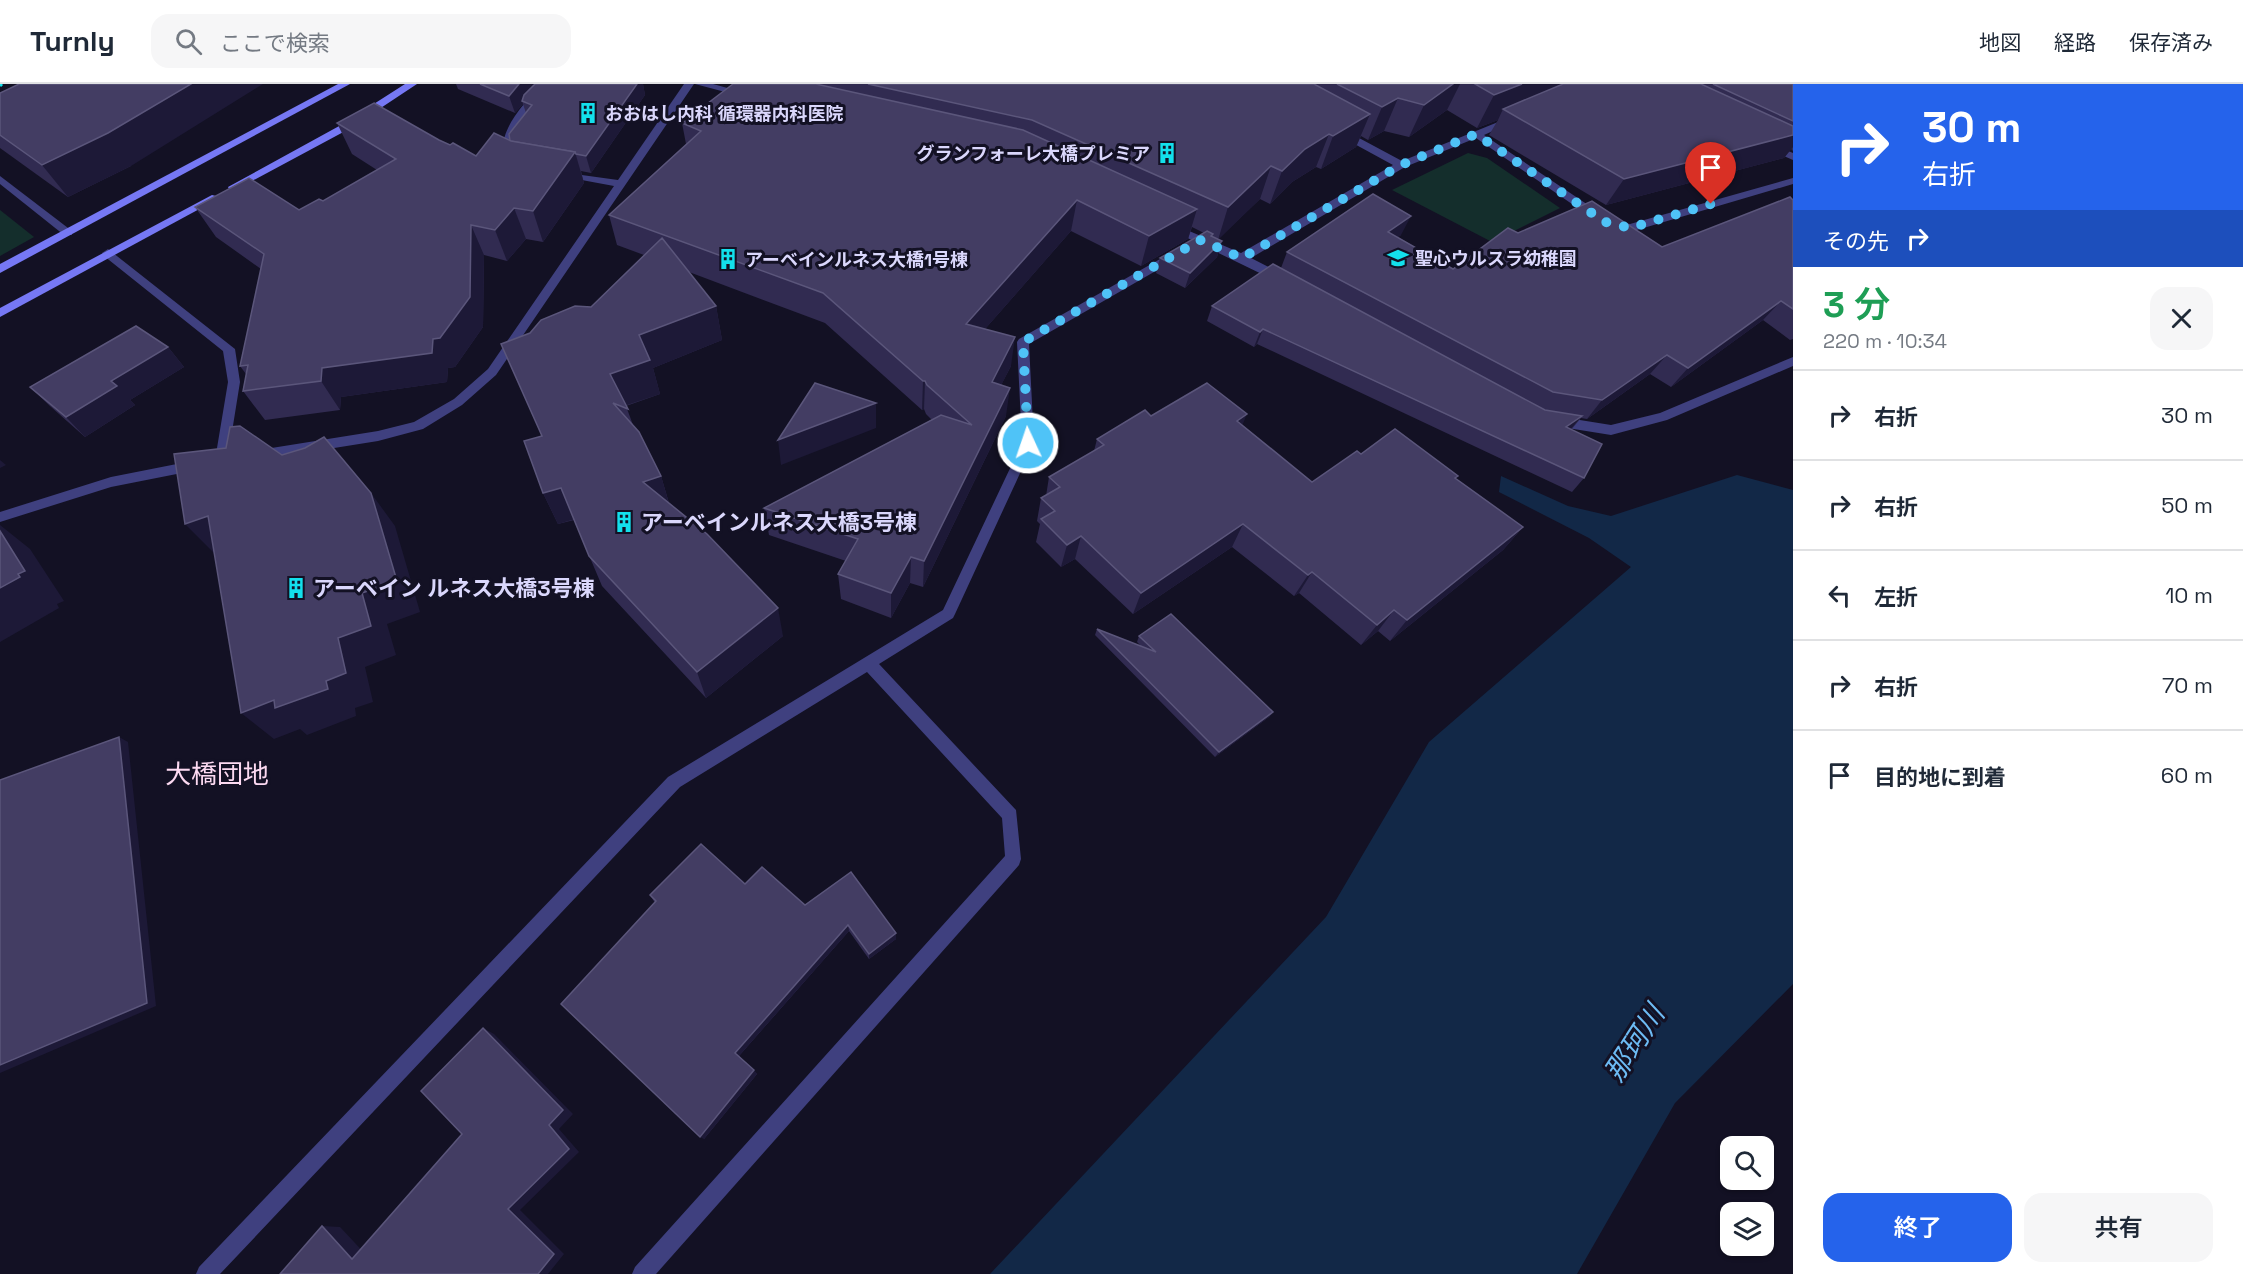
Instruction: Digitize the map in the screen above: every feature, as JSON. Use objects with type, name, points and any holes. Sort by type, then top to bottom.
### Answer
[{"type":"street","points":[[0,269],[345,84]]},
{"type":"street","points":[[0,313],[345,127],[412,84]]},
{"type":"street","points":[[522,167],[509,160],[507,143],[524,110],[547,84]]},
{"type":"street","points":[[0,517],[111,482],[233,459],[378,436],[418,426],[458,402],[492,372],[689,84]]},
{"type":"street","points":[[700,84],[758,97]]},
{"type":"street","points":[[1242,258],[1401,165],[1527,113]]},
{"type":"street","points":[[1332,127],[1401,165]]},
{"type":"street","points":[[1476,134],[1605,222],[1630,228],[1793,181]]},
{"type":"street","points":[[1762,143],[1793,157]]},
{"type":"street","points":[[555,172],[620,184]]},
{"type":"street","points":[[0,179],[68,233]]},
{"type":"street","points":[[1159,221],[1242,258],[1295,286]]},
{"type":"street","points":[[206,1274],[674,782],[948,614],[1028,443],[1023,342],[1200,240]]},
{"type":"street","points":[[108,254],[229,349],[234,382],[233,459]]},
{"type":"street","points":[[1546,419],[1611,430],[1663,417],[1793,361]]},
{"type":"street","points":[[642,1274],[1013,859],[1010,815],[867,662]]},
{"type":"green space","points":[[1468,153],[1487,158],[1560,208],[1492,242],[1392,190]]},
{"type":"green space","points":[[0,210],[34,237],[0,256]]},
{"type":"water","name":"那珂川","points":[[1737,475],[1793,490],[1793,984],[1675,1103],[1577,1274],[990,1274],[1326,917],[1429,742],[1631,567],[1589,538],[1499,492],[1501,476],[1568,506],[1611,516]]},
{"type":"building","points":[[19,84],[191,84],[108,133],[42,165],[0,135],[0,93]]},
{"type":"building","points":[[480,84],[519,84],[509,96]]},
{"type":"building","name":"おおはし内科 循環器内科医院","points":[[535,84],[637,84],[586,156],[510,141],[509,134],[532,105],[522,101],[524,95]]},
{"type":"building","points":[[733,84],[816,84],[1023,130],[1197,209],[1149,236],[1077,200],[966,324],[1015,337],[992,382],[1010,388],[924,561],[911,557],[891,593],[838,574],[858,539],[764,508],[941,415],[972,425],[823,293],[609,215],[701,131],[682,123]]},
{"type":"building","points":[[868,84],[1314,84],[1370,114],[1333,136],[1329,134],[1305,149],[1282,171],[1271,166],[1228,207],[1032,120]]},
{"type":"building","points":[[1337,84],[1453,84],[1424,105],[1398,98],[1382,107]]},
{"type":"building","points":[[1475,84],[1522,84],[1494,95]]},
{"type":"building","points":[[1563,84],[1701,84],[1793,126],[1793,135],[1624,179],[1503,109]]},
{"type":"building","points":[[1713,84],[1793,84],[1793,121]]},
{"type":"building","points":[[374,103],[439,140],[450,145],[453,143],[476,156],[494,133],[511,141],[575,152],[533,211],[514,208],[495,230],[471,225],[470,297],[440,338],[433,339],[432,353],[322,368],[321,381],[243,391],[248,365],[240,366],[264,254],[195,207],[249,178],[299,210],[319,199],[323,201],[396,159],[337,123]]},
{"type":"building","points":[[1373,194],[1411,216],[1388,232],[1453,269],[1508,228],[1518,233],[1592,201],[1662,247],[1790,197],[1793,200],[1793,309],[1781,301],[1688,368],[1667,355],[1602,400],[1553,392],[1287,252]]},
{"type":"building","points":[[1207,231],[1213,234],[1211,236],[1222,241],[1190,273],[1160,258]]},
{"type":"building","name":"アーベインルネス大橋3号棟","points":[[662,238],[716,306],[639,335],[650,360],[610,374],[628,409],[613,403],[639,432],[661,476],[643,482],[707,534],[778,608],[697,672],[589,556],[561,488],[543,493],[524,441],[542,436],[501,344],[530,333],[541,320],[575,306],[591,307]]},
{"type":"building","points":[[1273,264],[1545,410],[1582,416],[1566,427],[1602,444],[1584,478],[1263,329],[1260,332],[1212,306]]},
{"type":"building","points":[[136,326],[168,347],[111,381],[117,386],[66,417],[30,387]]},
{"type":"building","points":[[815,383],[876,403],[778,440]]},
{"type":"building","points":[[1207,383],[1247,414],[1237,421],[1312,482],[1357,451],[1361,454],[1395,429],[1458,476],[1455,478],[1523,527],[1407,620],[1394,610],[1377,625],[1312,572],[1308,575],[1243,524],[1141,593],[1081,536],[1067,545],[1041,519],[1055,511],[1041,498],[1060,487],[1049,477],[1104,445],[1097,439],[1145,410],[1151,416]]},
{"type":"building","points":[[240,426],[282,455],[305,448],[324,437],[371,493],[397,581],[362,593],[371,626],[338,638],[346,673],[326,681],[328,689],[275,708],[274,700],[241,713],[208,516],[185,524],[174,454],[226,448],[230,427]]},
{"type":"building","points":[[0,531],[25,571],[18,574],[20,577],[0,588]]},
{"type":"building","points":[[1171,614],[1273,712],[1219,752],[1097,629],[1156,652],[1139,636]]},
{"type":"building","points":[[119,737],[147,1003],[0,1065],[0,780]]},
{"type":"building","points":[[701,844],[745,884],[762,867],[805,905],[851,872],[896,933],[869,954],[848,925],[735,1053],[754,1070],[700,1137],[561,1004],[656,901],[650,895]]},
{"type":"building","points":[[483,1028],[563,1110],[549,1125],[569,1149],[508,1209],[554,1254],[538,1274],[280,1274],[322,1226],[352,1259],[462,1134],[421,1091]]},
{"type":"place","name":"おおはし内科 循環器内科医院","points":[[588,113]]},
{"type":"place","name":"グランフォーレ大橋プレミア","points":[[1167,153]]},
{"type":"place","name":"聖心ウルスラ幼稚園","points":[[1398,258]]},
{"type":"place","name":"アーベインルネス大橋1号棟","points":[[728,259]]},
{"type":"place","name":"アーベインルネス大橋3号棟","points":[[624,522]]},
{"type":"place","name":"アーベイン ルネス大橋3号棟","points":[[296,588]]},
{"type":"district","name":"大橋団地","points":[[217,774]]},
{"type":"route","points":[[1028,443],[1023,342],[1200,240],[1242,258],[1401,165],[1476,134],[1605,222],[1630,228],[1711,204]]}]
